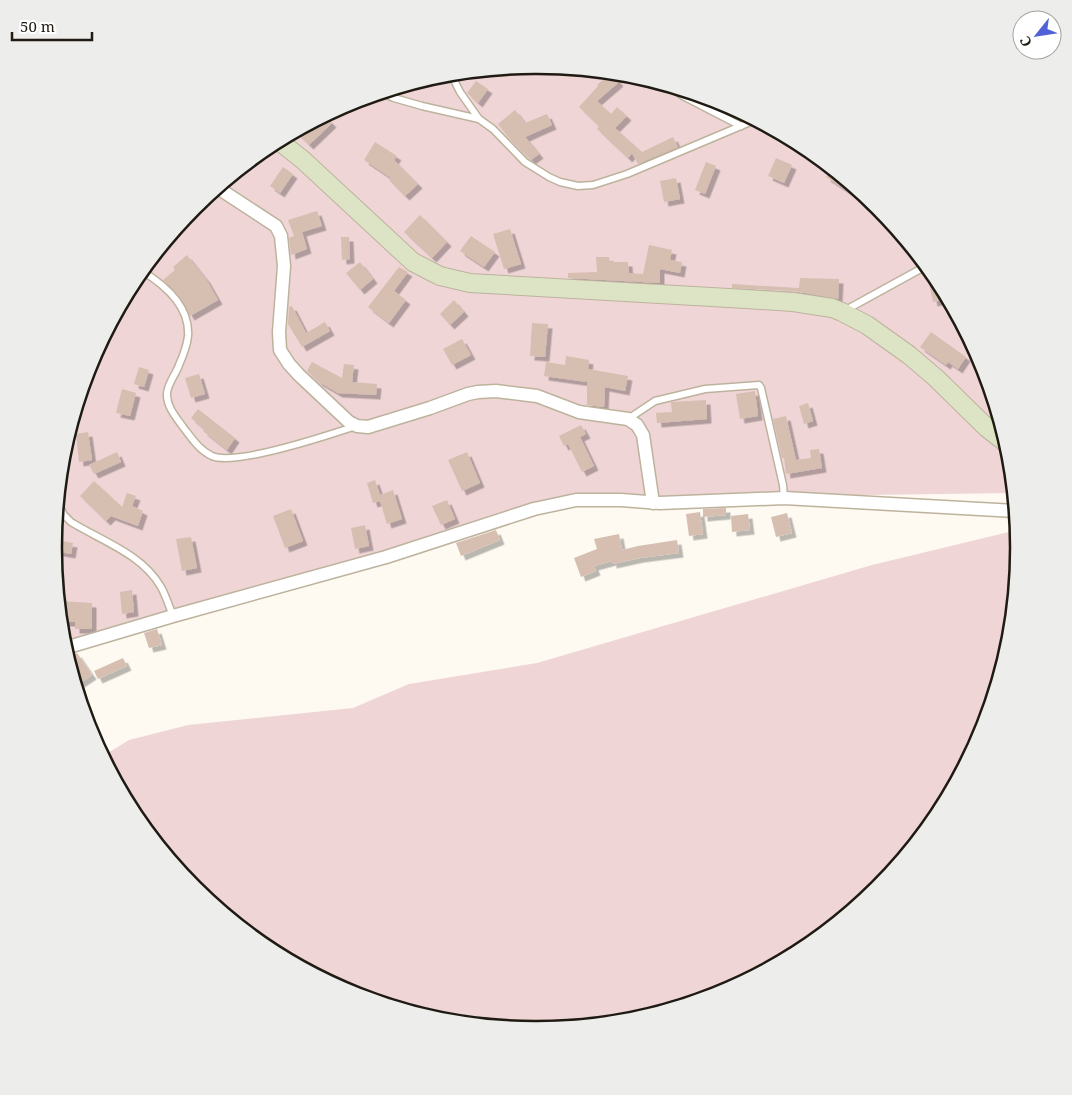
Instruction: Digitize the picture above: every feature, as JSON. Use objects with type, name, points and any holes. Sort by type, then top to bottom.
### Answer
[{"type":"street","points":[[285,146],[303,160],[413,262],[440,276],[470,283],[793,302],[832,308],[868,325],[909,355],[995,434]]},
{"type":"street","points":[[224,192],[279,230],[284,266],[280,350],[299,375],[341,415],[357,426],[368,427],[468,394],[485,391],[533,395],[579,412],[628,419],[637,425],[643,434],[653,503]]},
{"type":"street","points":[[73,646],[386,557],[557,503],[576,500],[598,499],[653,503],[784,498],[1007,511]]},
{"type":"lane","points":[[455,81],[479,120]]},
{"type":"lane","points":[[391,97],[479,120],[493,129],[526,162],[549,177],[560,182],[578,186],[593,185],[627,174],[746,124]]},
{"type":"lane","points":[[691,100],[741,126]]},
{"type":"lane","points":[[842,312],[920,270]]},
{"type":"lane","points":[[148,275],[176,299],[186,320],[188,334],[186,344],[179,368],[167,391],[167,398],[173,413],[193,441],[212,456],[221,458],[254,454],[305,443],[357,426]]},
{"type":"lane","points":[[628,419],[655,401],[705,389],[759,386],[762,388],[784,498]]},
{"type":"lane","points":[[64,515],[71,522],[128,554],[149,572],[162,589],[173,616]]},
{"type":"shaded area","points":[[505,75],[567,75],[598,78],[659,90],[688,99],[717,110],[773,137],[824,172],[848,192],[871,213],[912,259],[930,284],[961,338],[984,395],[993,425],[1006,493],[653,498],[581,495],[73,645],[67,609],[62,547],[67,486],[72,455],[88,395],[111,338],[142,284],[160,259],[201,213],[224,192],[248,172],[299,137],[355,110],[413,90],[474,78]]},
{"type":"shaded area","points":[[1009,532],[1008,578],[1000,640],[984,700],[961,757],[930,811],[912,836],[871,882],[824,923],[773,958],[745,972],[717,985],[659,1005],[598,1017],[536,1021],[505,1020],[474,1017],[413,1005],[355,985],[299,958],[273,941],[248,923],[201,882],[160,836],[142,811],[109,752],[129,740],[188,725],[353,708],[409,684],[537,663],[872,565]]},
{"type":"building","points":[[604,79],[619,82],[597,101],[611,114],[617,107],[627,116],[615,128],[642,152],[673,137],[678,147],[638,164],[632,153],[628,158],[597,129],[599,126],[579,107]]},
{"type":"building","points":[[476,81],[488,89],[478,103],[467,93]]},
{"type":"building","points":[[515,110],[525,123],[547,114],[552,125],[525,137],[539,154],[531,160],[498,124]]},
{"type":"building","points":[[330,121],[332,123],[309,145],[300,136]]},
{"type":"building","points":[[375,142],[397,156],[394,160],[418,184],[405,196],[389,180],[391,178],[364,160]]},
{"type":"building","points":[[776,158],[792,165],[784,183],[768,176]]},
{"type":"building","points":[[706,162],[716,166],[705,194],[695,190]]},
{"type":"building","points":[[283,167],[293,174],[280,193],[270,186]]},
{"type":"building","points":[[827,175],[845,189],[826,177]]},
{"type":"building","points":[[676,178],[680,199],[664,202],[660,181]]},
{"type":"building","points":[[317,211],[322,226],[302,232],[307,249],[291,255],[289,238],[294,236],[288,220]]},
{"type":"building","points":[[420,215],[447,242],[432,258],[404,232]]},
{"type":"building","points":[[510,229],[521,264],[504,269],[493,234]]},
{"type":"building","points":[[471,236],[495,252],[484,267],[460,251]]},
{"type":"building","points":[[341,237],[349,237],[350,259],[342,260]]},
{"type":"building","points":[[649,245],[672,250],[670,260],[682,262],[680,273],[660,269],[660,283],[568,278],[568,273],[597,272],[596,257],[609,257],[610,262],[628,262],[629,273],[643,274]]},
{"type":"building","points":[[187,255],[206,279],[218,300],[190,316],[178,295],[163,280],[175,270],[173,267]]},
{"type":"building","points":[[360,262],[373,279],[360,290],[346,273]]},
{"type":"building","points":[[399,267],[408,272],[394,291],[406,300],[389,323],[368,307]]},
{"type":"building","points":[[800,278],[839,279],[838,299],[794,291],[732,288],[732,284],[799,288]]},
{"type":"building","points":[[929,283],[940,301],[933,302]]},
{"type":"building","points":[[454,300],[464,312],[450,325],[440,314]]},
{"type":"building","points":[[292,306],[306,333],[325,322],[330,331],[302,347],[288,324],[289,307]]},
{"type":"building","points":[[532,323],[548,324],[545,357],[530,356]]},
{"type":"building","points":[[931,332],[966,357],[958,369],[948,362],[946,365],[920,347]]},
{"type":"building","points":[[462,339],[471,355],[452,365],[443,349]]},
{"type":"building","points":[[566,356],[589,360],[588,369],[628,376],[625,391],[605,387],[604,407],[587,405],[587,382],[544,376],[546,362],[565,365]]},
{"type":"building","points":[[312,362],[342,378],[344,364],[354,365],[352,382],[377,384],[376,395],[338,393],[319,382],[307,371]]},
{"type":"building","points":[[139,367],[149,370],[144,387],[134,384]]},
{"type":"building","points":[[199,374],[205,394],[191,398],[185,378]]},
{"type":"building","points":[[122,389],[136,393],[130,416],[116,413]]},
{"type":"building","points":[[755,391],[758,416],[740,419],[736,394]]},
{"type":"building","points":[[706,400],[707,419],[657,423],[656,413],[672,412],[671,402]]},
{"type":"building","points":[[808,403],[813,421],[804,424],[799,406]]},
{"type":"building","points":[[198,409],[235,438],[227,450],[203,431],[204,429],[191,418]]},
{"type":"building","points":[[786,416],[796,460],[811,458],[810,450],[819,449],[822,468],[786,474],[784,458],[782,458],[773,419]]},
{"type":"building","points":[[581,425],[586,434],[580,437],[594,466],[582,472],[568,444],[564,446],[559,436]]},
{"type":"building","points":[[88,432],[92,460],[79,462],[77,434]]},
{"type":"building","points":[[117,452],[121,462],[94,474],[89,465]]},
{"type":"building","points":[[467,452],[480,483],[462,491],[448,460]]},
{"type":"building","points":[[375,480],[380,495],[393,490],[402,519],[387,524],[380,501],[373,503],[367,483]]},
{"type":"building","points":[[94,481],[122,507],[127,493],[136,496],[132,506],[143,511],[138,526],[111,516],[106,521],[80,496]]},
{"type":"building","points":[[447,500],[455,519],[441,525],[432,506]]},
{"type":"building","points":[[726,508],[726,515],[703,517],[703,509]]},
{"type":"building","points":[[291,509],[303,541],[285,548],[273,516]]},
{"type":"building","points":[[700,512],[703,534],[689,536],[686,514]]},
{"type":"building","points":[[787,513],[792,533],[776,537],[771,517]]},
{"type":"building","points":[[748,514],[750,530],[732,532],[731,516]]},
{"type":"building","points":[[365,525],[369,546],[355,549],[351,528]]},
{"type":"building","points":[[496,530],[500,540],[461,556],[456,543]]},
{"type":"building","points":[[619,534],[622,550],[677,540],[679,553],[612,564],[612,561],[594,566],[596,571],[581,577],[574,558],[597,549],[594,539]]},
{"type":"building","points":[[191,537],[197,568],[182,571],[176,539]]},
{"type":"building","points":[[62,541],[73,543],[71,554],[62,552]]},
{"type":"building","points":[[132,590],[134,612],[122,614],[120,592]]},
{"type":"building","points":[[66,601],[92,603],[92,629],[75,629],[75,622],[69,622]]},
{"type":"building","points":[[157,629],[162,645],[149,648],[144,633]]},
{"type":"building","points":[[77,653],[92,675],[82,681],[79,670],[75,654]]},
{"type":"building","points":[[123,658],[127,666],[98,679],[94,671]]}]
